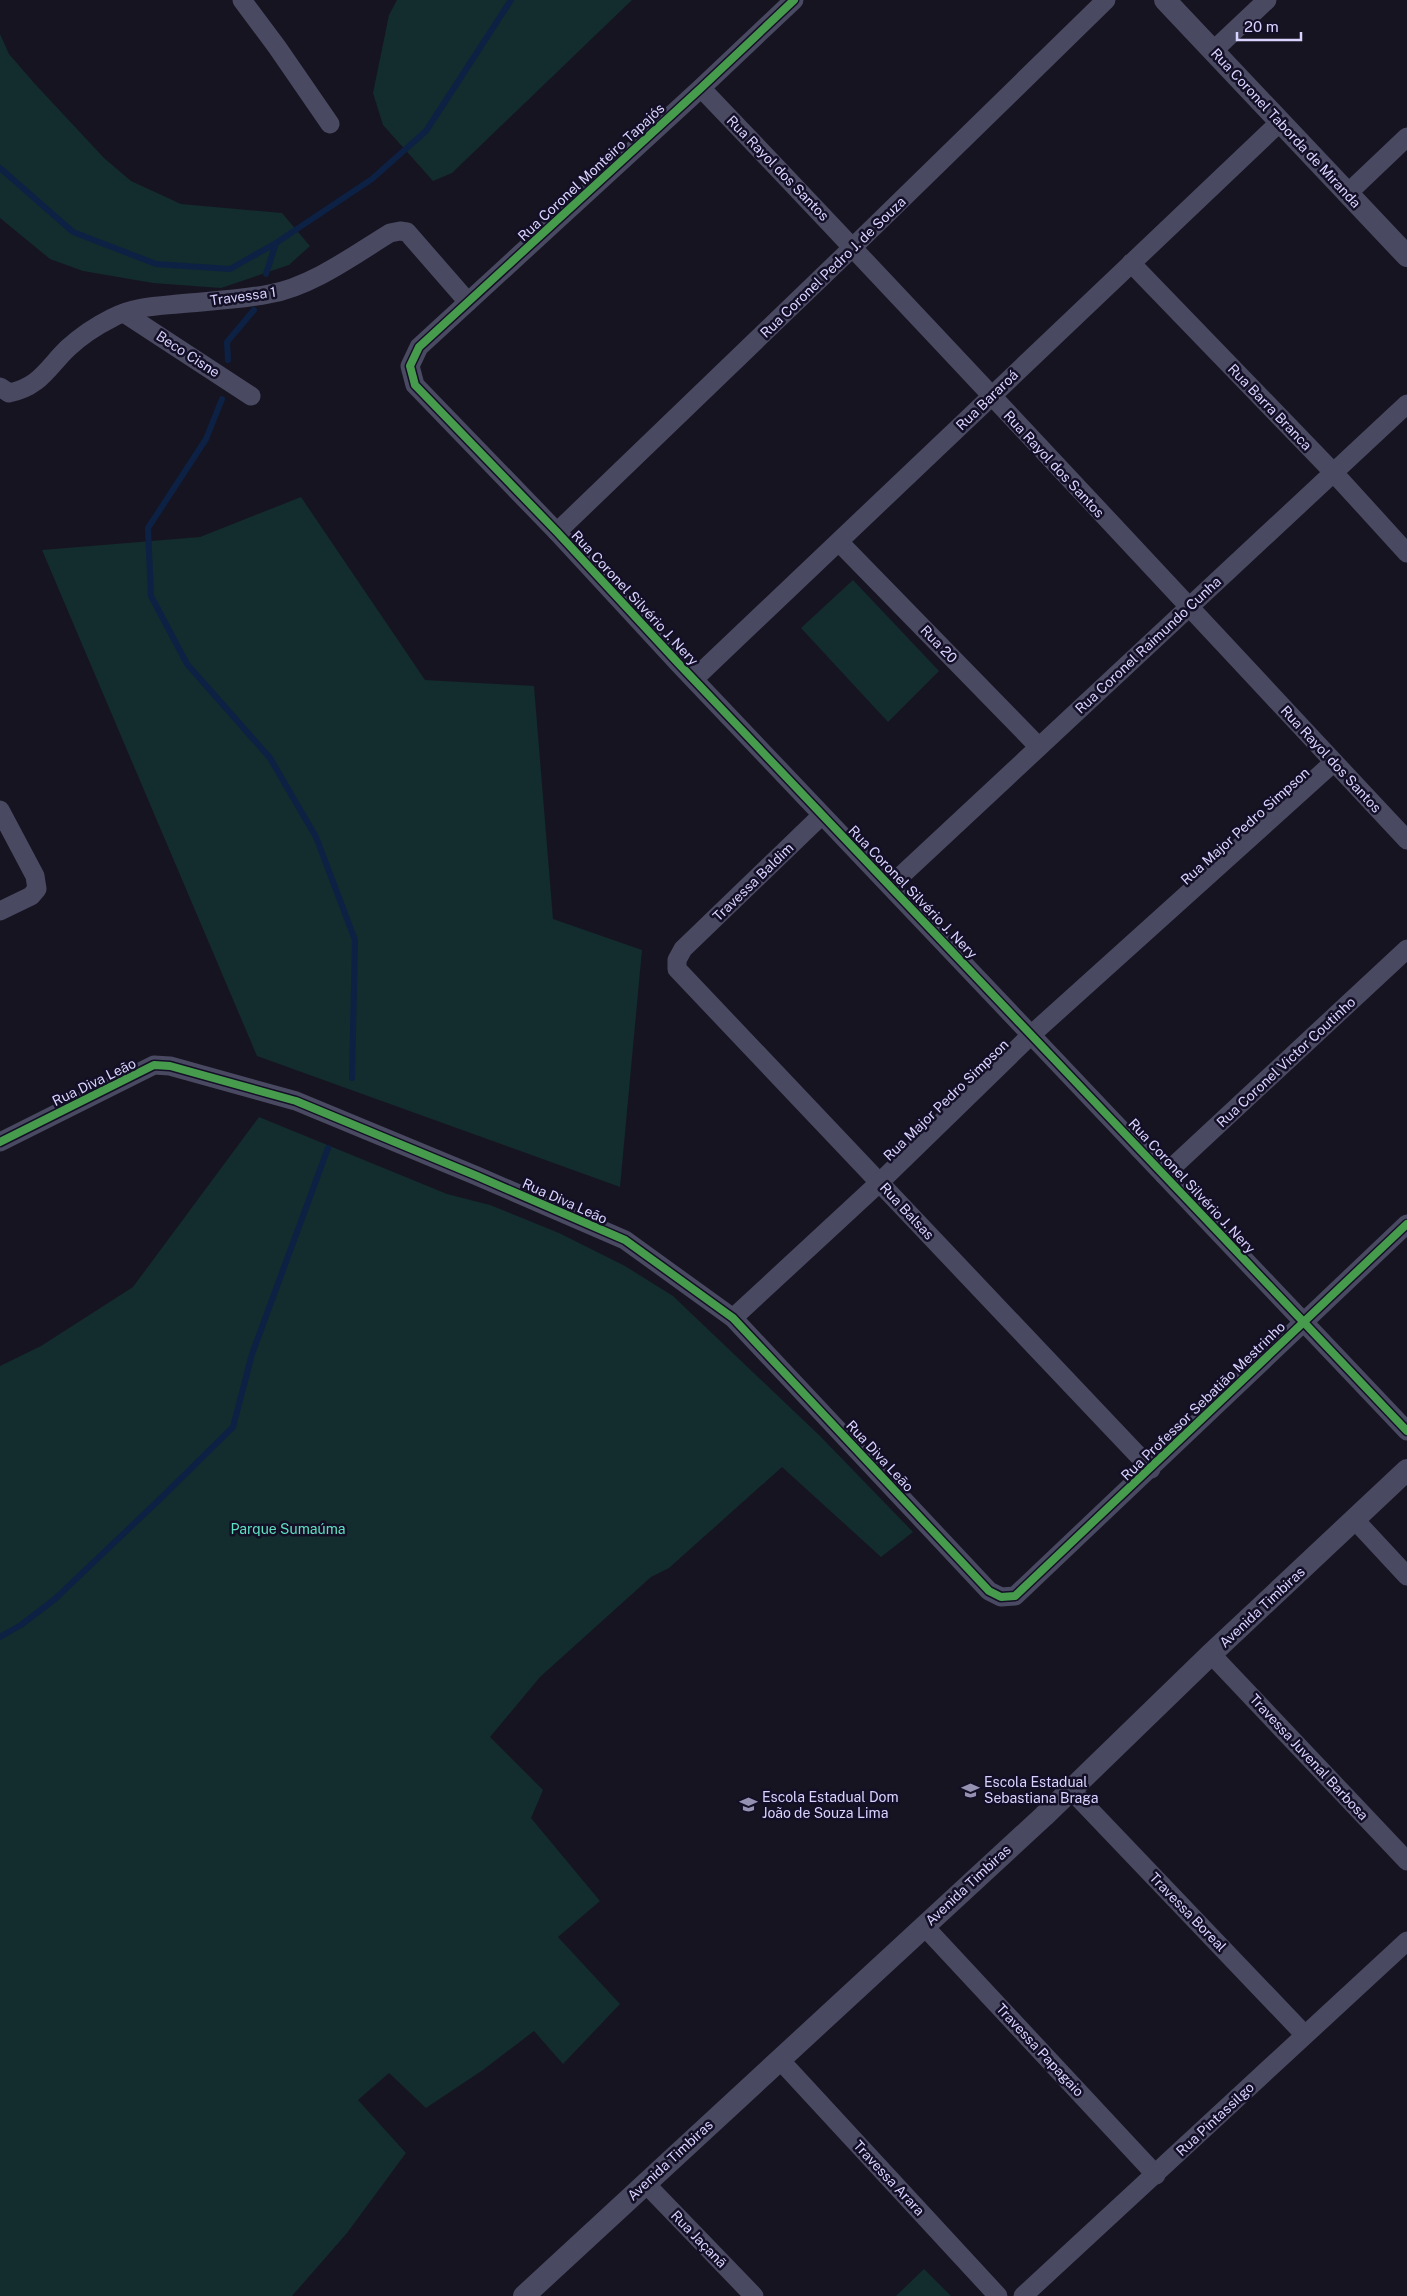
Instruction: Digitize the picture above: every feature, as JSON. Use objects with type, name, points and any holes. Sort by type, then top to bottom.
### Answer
[{"type":"street","points":[[242,0],[278,47],[330,124]]},
{"type":"street","name":"Rua Coronel Monteiro Tapajós","points":[[410,366],[419,347],[794,0]]},
{"type":"street","name":"Rua Coronel Pedro J. de Souza","points":[[557,532],[1106,0]]},
{"type":"street","name":"Rua Coronel Taborda de Miranda","points":[[1165,0],[1407,256]]},
{"type":"street","points":[[1213,50],[1267,0]]},
{"type":"street","name":"Rua Rayol dos Santos","points":[[701,88],[853,247],[991,397],[1407,840]]},
{"type":"street","name":"Rua Bararoá","points":[[694,679],[1280,122]]},
{"type":"street","points":[[1348,194],[1407,138]]},
{"type":"street","name":"Travessa 1","points":[[0,387],[10,393],[29,386],[43,377],[68,348],[94,328],[124,313],[154,307],[270,294],[298,286],[390,233],[400,230],[407,232],[468,302]]},
{"type":"street","name":"Rua Barra Branca","points":[[1132,263],[1334,473],[1407,553]]},
{"type":"street","name":"Beco Cisne","points":[[124,313],[251,396]]},
{"type":"street","name":"Rua Coronel Silvério J. Nery","points":[[410,366],[415,386],[557,532],[822,815],[1407,1431]]},
{"type":"street","name":"Rua Coronel Raimundo Cunha","points":[[890,886],[1407,404]]},
{"type":"street","name":"Rua 20","points":[[839,542],[1039,747]]},
{"type":"street","name":"Rua Major Pedro Simpson","points":[[733,1318],[880,1182],[1031,1035],[1334,762]]},
{"type":"street","points":[[0,810],[35,876],[37,888],[34,893],[0,911]]},
{"type":"street","name":"Travessa Baldim","points":[[683,949],[822,815]]},
{"type":"street","name":"Rua Balsas","points":[[683,949],[677,960],[677,969],[1151,1469]]},
{"type":"street","name":"Rua Coronel Victor Coutinho","points":[[1164,1175],[1407,949]]},
{"type":"street","name":"Rua Diva Leão","points":[[0,1142],[154,1065],[170,1066],[296,1101],[625,1240],[733,1318],[989,1591],[1001,1597],[1015,1596]]},
{"type":"street","name":"Rua Professor Sebatião Mestrinho","points":[[1015,1596],[1407,1224]]},
{"type":"street","name":"Avenida Timbiras","points":[[524,2296],[1071,1790],[1211,1654],[1407,1470]]},
{"type":"street","points":[[1355,1520],[1407,1576]]},
{"type":"street","name":"Travessa Juvenal Barbosa","points":[[1211,1654],[1407,1861]]},
{"type":"street","name":"Travessa Boreal","points":[[1071,1790],[1305,2035]]},
{"type":"street","name":"Travessa Papagaio","points":[[924,1926],[1156,2175]]},
{"type":"street","name":"Rua Pintassilgo","points":[[1023,2296],[1407,1941]]},
{"type":"street","name":"Travessa Arara","points":[[780,2060],[998,2296]]},
{"type":"street","name":"Rua Jaçanã","points":[[645,2183],[754,2296]]},
{"type":"green space","points":[[397,0],[632,0],[452,173],[433,181],[383,125],[373,93],[389,15]]},
{"type":"green space","points":[[0,34],[9,54],[35,84],[104,158],[131,181],[181,204],[282,213],[310,246],[289,265],[221,288],[153,283],[83,271],[50,259],[0,218]]},
{"type":"green space","points":[[301,497],[425,680],[534,686],[553,919],[642,950],[620,1187],[257,1056],[42,550],[200,537]]},
{"type":"green space","points":[[853,580],[939,671],[888,722],[801,628]]},
{"type":"green space","name":"Parque Sumaúma","points":[[259,1117],[447,1194],[490,1205],[559,1233],[625,1266],[673,1296],[820,1436],[913,1532],[881,1557],[782,1467],[669,1568],[651,1577],[540,1677],[490,1737],[543,1790],[531,1818],[600,1901],[558,1937],[620,2004],[563,2064],[534,2031],[483,2070],[426,2108],[389,2073],[358,2100],[406,2153],[347,2233],[292,2296],[0,2296],[0,1366],[41,1346],[133,1287]]},
{"type":"green space","points":[[924,2269],[951,2296],[896,2296]]},
{"type":"waterway","points":[[0,168],[73,232],[156,264],[230,269],[276,243],[372,179],[426,131],[511,0]]},
{"type":"waterway","points":[[266,274],[276,243]]},
{"type":"waterway","points":[[228,360],[227,342],[254,310]]},
{"type":"waterway","points":[[222,399],[206,439],[148,528],[151,596],[187,664],[270,758],[316,837],[355,940],[352,1078]]},
{"type":"waterway","points":[[0,1637],[21,1625],[55,1599],[233,1427],[252,1354],[328,1148]]},
{"type":"cycle path","points":[[794,0],[419,347],[410,366],[415,385],[557,532],[679,664],[1407,1431]]},
{"type":"cycle path","points":[[0,1142],[154,1065],[170,1066],[296,1101],[625,1240],[733,1318],[989,1591],[1001,1597],[1015,1596],[1407,1224]]},
{"type":"place","name":"Escola Estadual Sebastiana Braga","points":[[970,1790]]},
{"type":"place","name":"Escola Estadual Dom João de Souza Lima","points":[[748,1805]]}]
